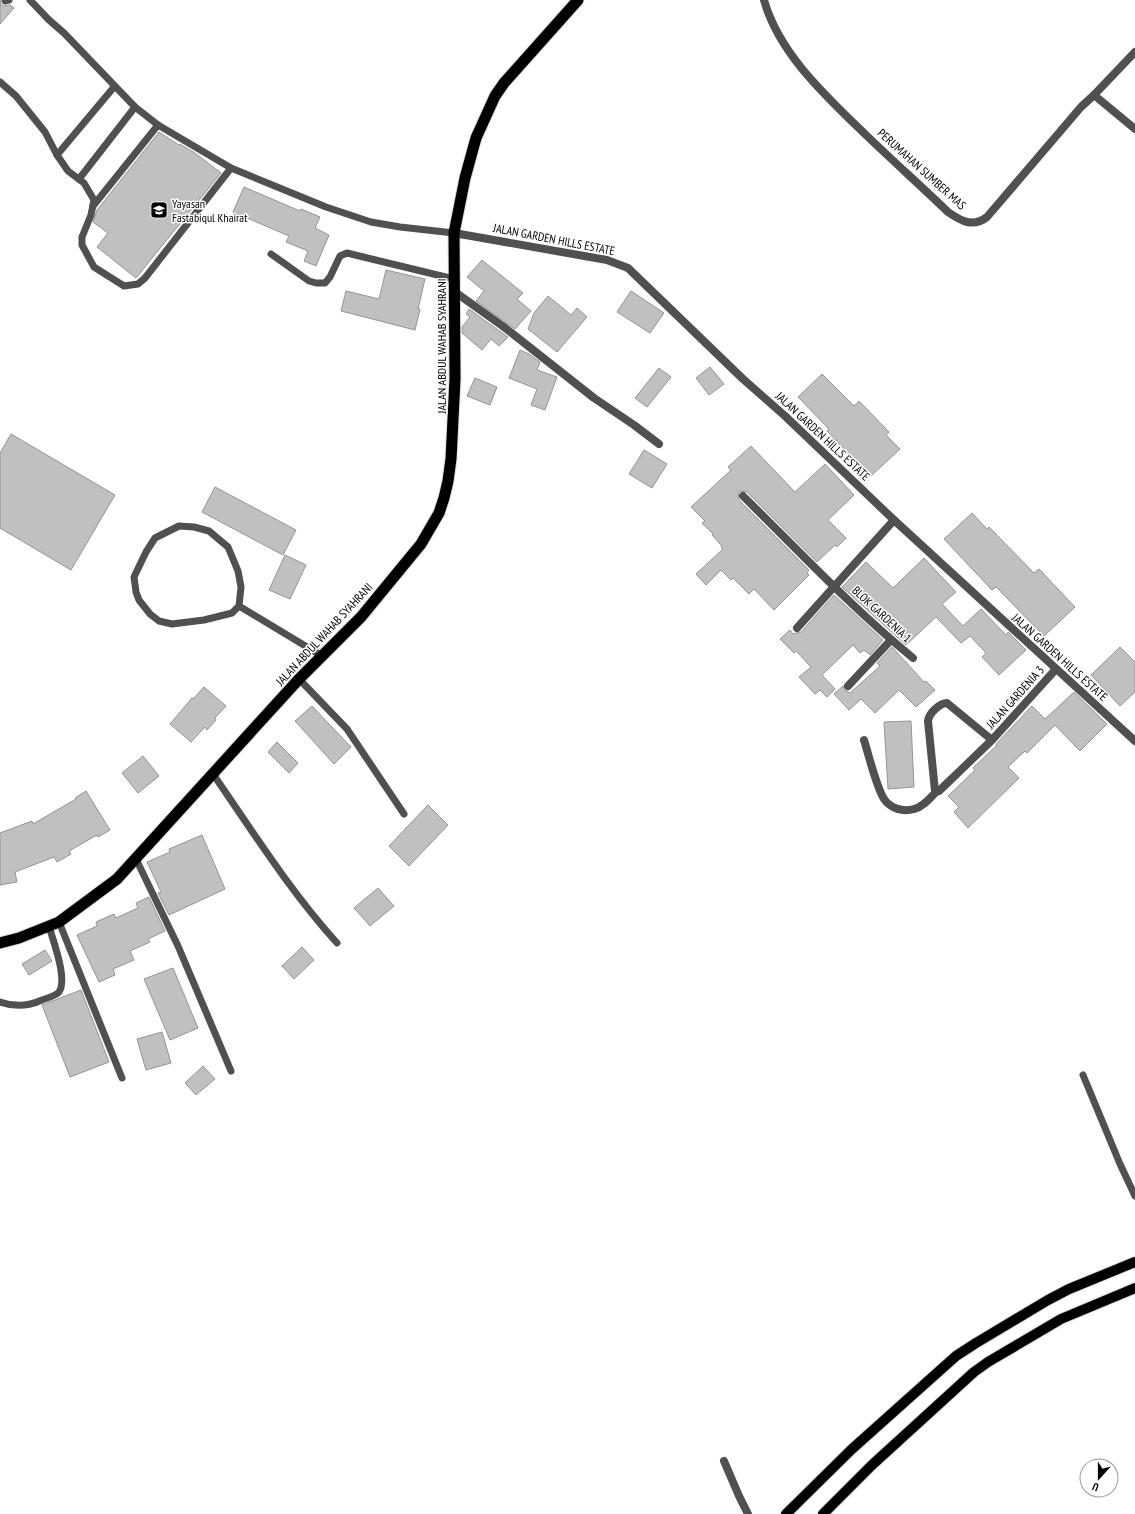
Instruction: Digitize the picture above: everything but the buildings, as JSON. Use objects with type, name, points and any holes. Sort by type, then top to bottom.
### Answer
[{"type":"highway","name":"JALAN ABDUL WAHAB SYAHRANI","points":[[0,943],[19,938],[54,924],[117,879],[299,679],[361,617],[421,544],[439,513],[448,481],[451,459],[455,379],[454,233],[471,154],[476,138],[495,96],[504,82],[578,0]]},
{"type":"main road","points":[[786,1514],[852,1449],[956,1356],[1048,1300],[1069,1289],[1135,1262]]},
{"type":"main road","points":[[822,1514],[872,1465],[974,1372],[988,1362],[1062,1319],[1134,1291]]},
{"type":"street","name":"PERUMAHAN SUMBER MAS","points":[[764,0],[769,19],[774,28],[796,60],[822,92],[948,212],[957,219],[967,223],[981,222],[987,217],[1081,107],[1135,52]]},
{"type":"street","points":[[1094,95],[1135,129]]},
{"type":"street","name":"JALAN GARDEN HILLS ESTATE","points":[[454,233],[607,260],[628,268],[894,520],[1135,741]]},
{"type":"street","points":[[455,292],[504,327],[594,398],[659,444]]},
{"type":"street","name":"BLOK GARDENIA 1","points":[[743,496],[835,587],[891,640],[913,658]]},
{"type":"street","points":[[797,628],[894,520]]},
{"type":"street","points":[[848,686],[891,640]]},
{"type":"street","name":"JALAN GARDENIA 3","points":[[864,740],[885,800],[895,809],[915,809],[939,791],[992,740],[1056,669]]},
{"type":"street","name":"JALAN GARDENIA 3","points":[[936,792],[934,789],[928,720],[930,714],[943,703],[947,703],[992,740]]},
{"type":"street","points":[[724,1461],[748,1514]]},
{"type":"lane","points":[[30,0],[135,107],[158,126],[231,168],[326,207],[371,222],[454,233]]},
{"type":"lane","points":[[0,82],[16,96],[45,132],[57,155],[68,171],[84,183],[94,200],[93,207],[82,237],[82,246],[94,267],[124,286],[138,284],[150,272],[231,168]]},
{"type":"lane","points":[[57,155],[114,87]]},
{"type":"lane","points":[[79,179],[135,107]]},
{"type":"lane","points":[[93,207],[158,126]]},
{"type":"lane","points":[[271,254],[309,280],[316,283],[325,283],[330,277],[340,256],[347,253],[454,279]]},
{"type":"lane","points":[[179,526],[194,526],[209,531],[228,547],[238,571],[241,587],[239,606],[232,612],[204,620],[172,624],[159,621],[150,614],[139,600],[134,578],[146,552],[155,538],[179,526]]},
{"type":"lane","points":[[239,606],[322,656]]},
{"type":"lane","points":[[299,679],[347,729],[404,814]]},
{"type":"lane","points":[[213,774],[292,889],[316,920],[337,943]]},
{"type":"lane","points":[[136,859],[178,946],[231,1071]]},
{"type":"lane","points":[[0,1002],[32,1005],[58,994],[61,988],[62,980],[54,924]]},
{"type":"lane","points":[[54,924],[122,1078]]},
{"type":"lane","points":[[1083,1074],[1120,1164],[1135,1196]]},
{"type":"place","name":"Yayasan Fastabiqul Khairat","points":[[159,210]]}]
